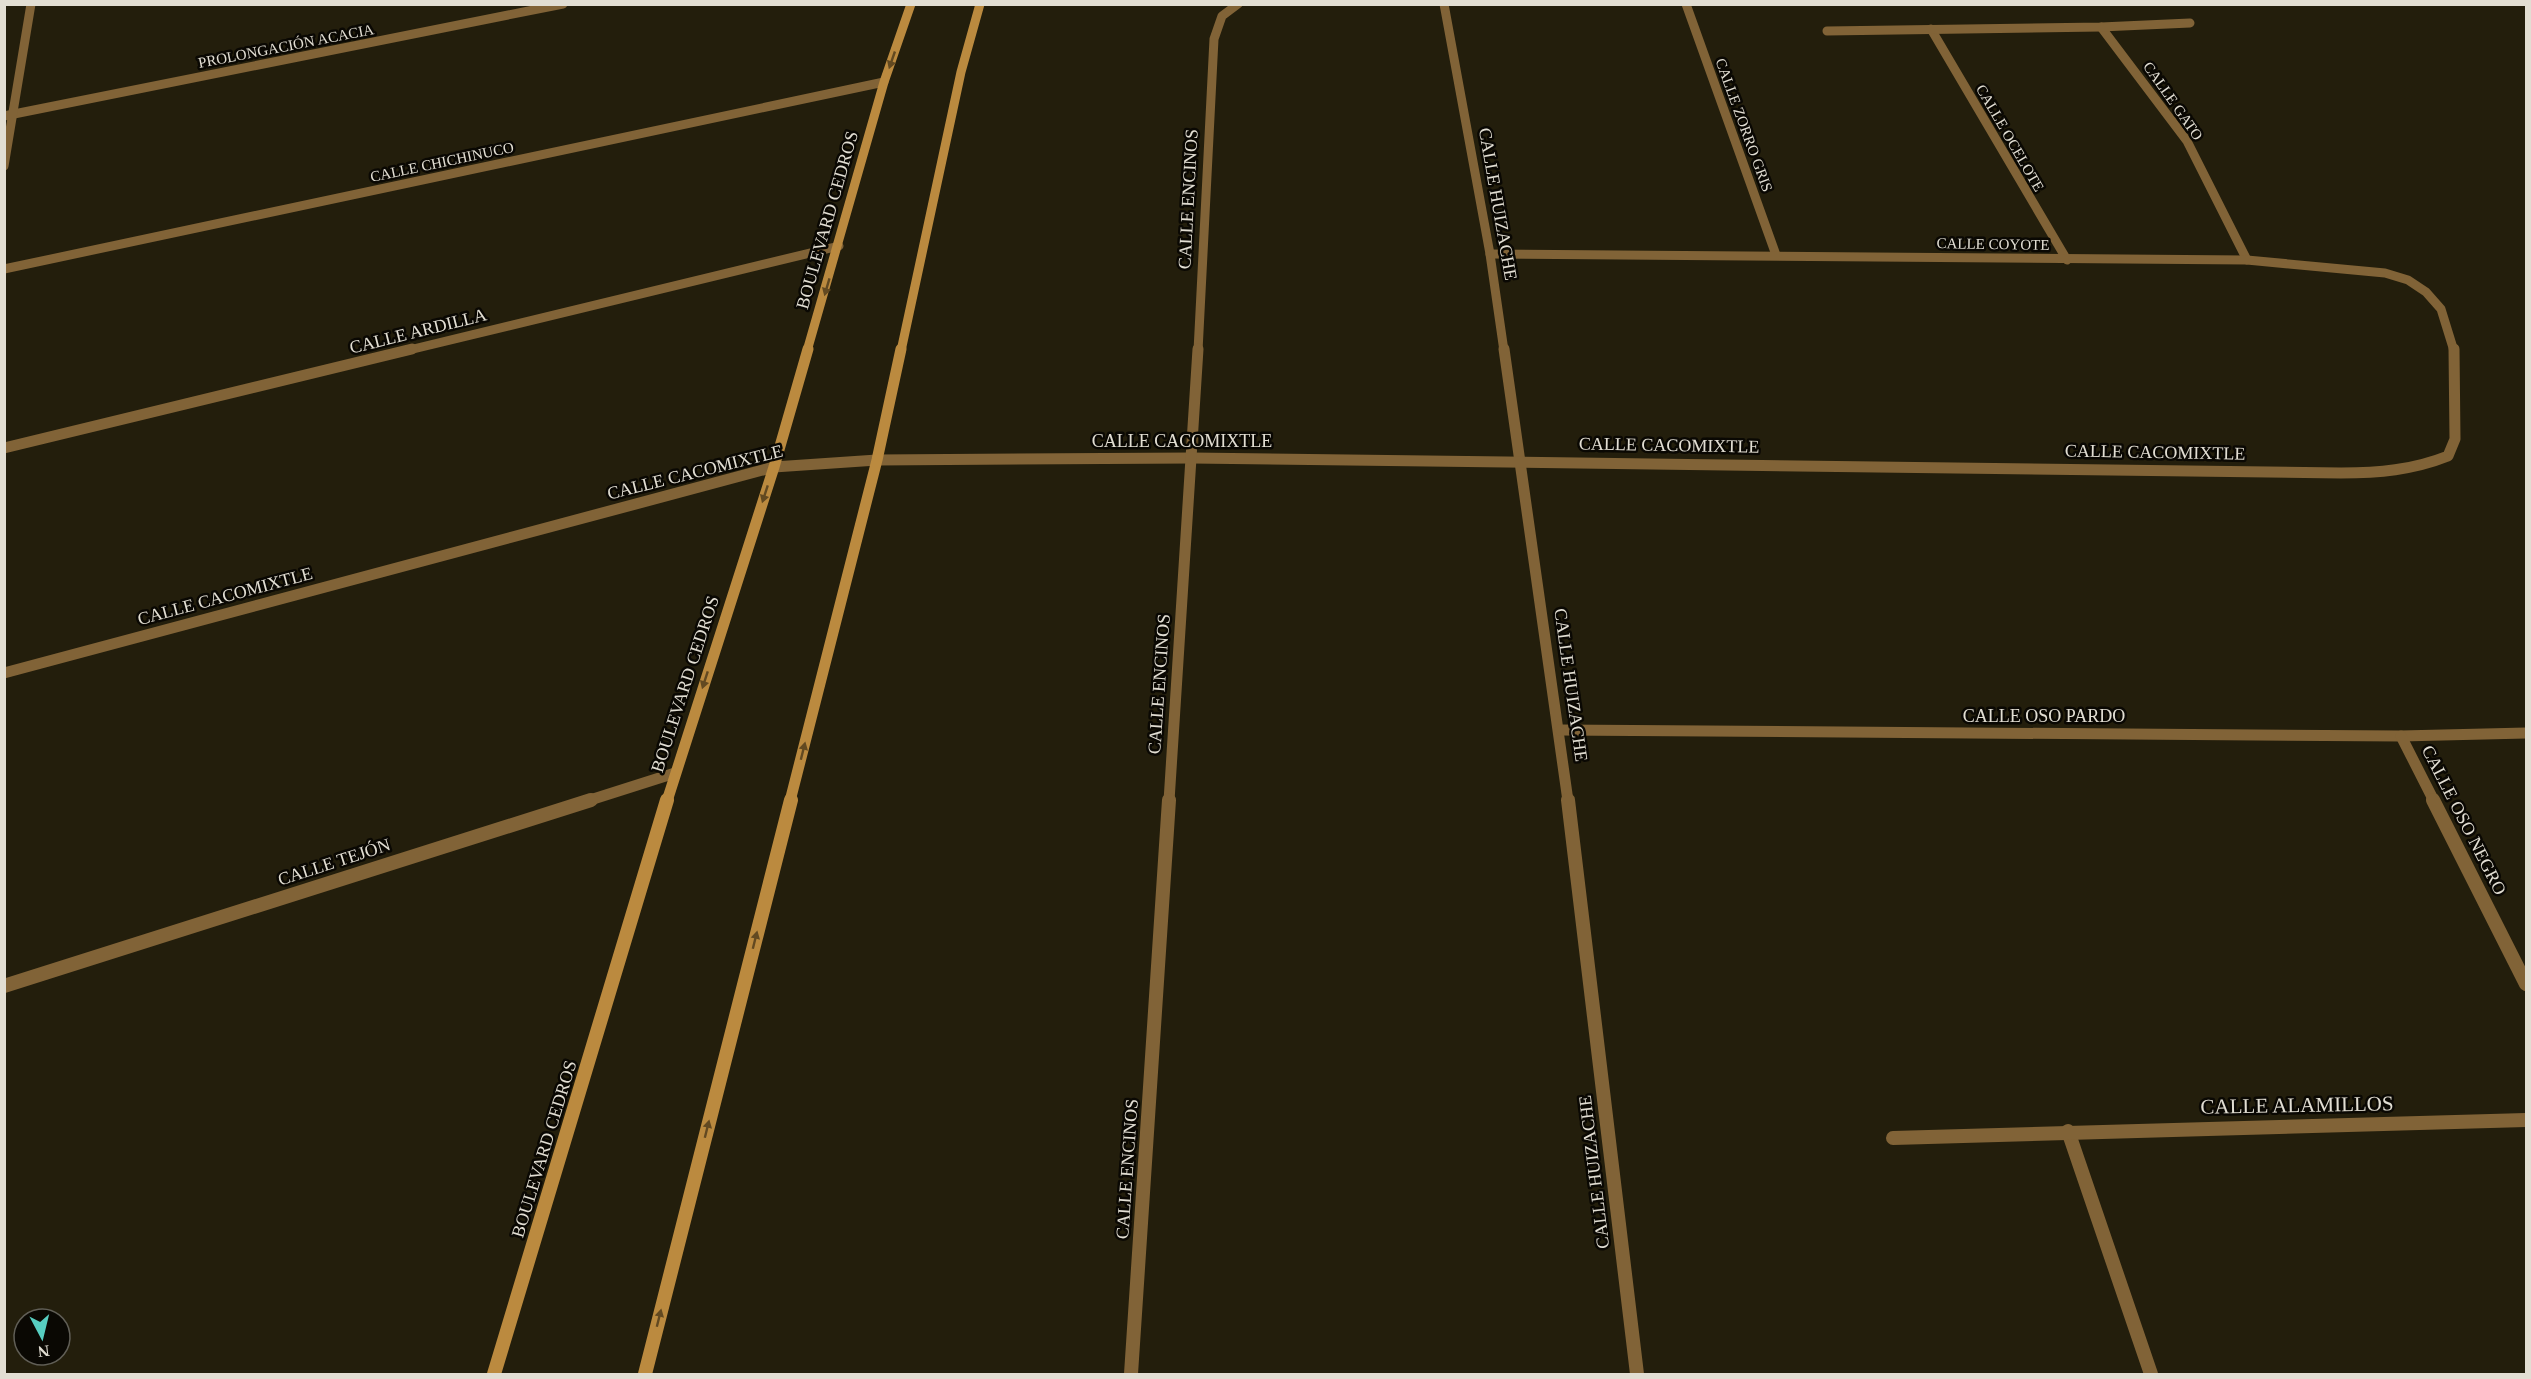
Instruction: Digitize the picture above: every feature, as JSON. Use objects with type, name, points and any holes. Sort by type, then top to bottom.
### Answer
[{"type":"street","points":[[4,166],[31,4]]},
{"type":"street","name":"PROLONGACIÓN ACACIA","points":[[4,116],[563,4]]},
{"type":"street","name":"BOULEVARD CEDROS","points":[[494,1374],[675,773],[774,467],[884,82],[911,4]]},
{"type":"street","points":[[645,1374],[877,460],[961,72],[980,4]]},
{"type":"street","name":"CALLE ENCINOS","points":[[1131,1374],[1192,458],[1214,39],[1222,16],[1238,4]]},
{"type":"street","name":"CALLE HUIZACHE","points":[[1444,4],[1490,254],[1560,730],[1636,1374]]},
{"type":"street","name":"CALLE ZORRO GRIS","points":[[1686,4],[1776,255]]},
{"type":"street","points":[[1827,31],[2101,27],[2190,23]]},
{"type":"street","name":"CALLE GATO","points":[[2101,27],[2187,141],[2247,260]]},
{"type":"street","name":"CALLE OCELOTE","points":[[1931,30],[2067,260]]},
{"type":"street","name":"CALLE CHICHINUCO","points":[[4,269],[884,82]]},
{"type":"street","name":"CALLE ARDILLA","points":[[4,448],[839,246]]},
{"type":"street","name":"CALLE COYOTE","points":[[1490,254],[2247,260],[2385,273],[2408,280],[2426,292],[2441,309],[2454,349]]},
{"type":"street","name":"CALLE CACOMIXTLE","points":[[4,673],[774,467],[877,460],[1192,458],[2387,472],[2427,466],[2448,456],[2455,439],[2454,349]]},
{"type":"street","name":"CALLE OSO PARDO","points":[[1560,730],[2401,736],[2526,732]]},
{"type":"street","name":"CALLE OSO NEGRO","points":[[2401,736],[2526,984]]},
{"type":"street","name":"CALLE TEJÓN","points":[[4,986],[675,773]]},
{"type":"street","name":"CALLE ALAMILLOS","points":[[1893,1138],[2068,1131],[2526,1120]]},
{"type":"street","points":[[2068,1131],[2151,1374]]}]
